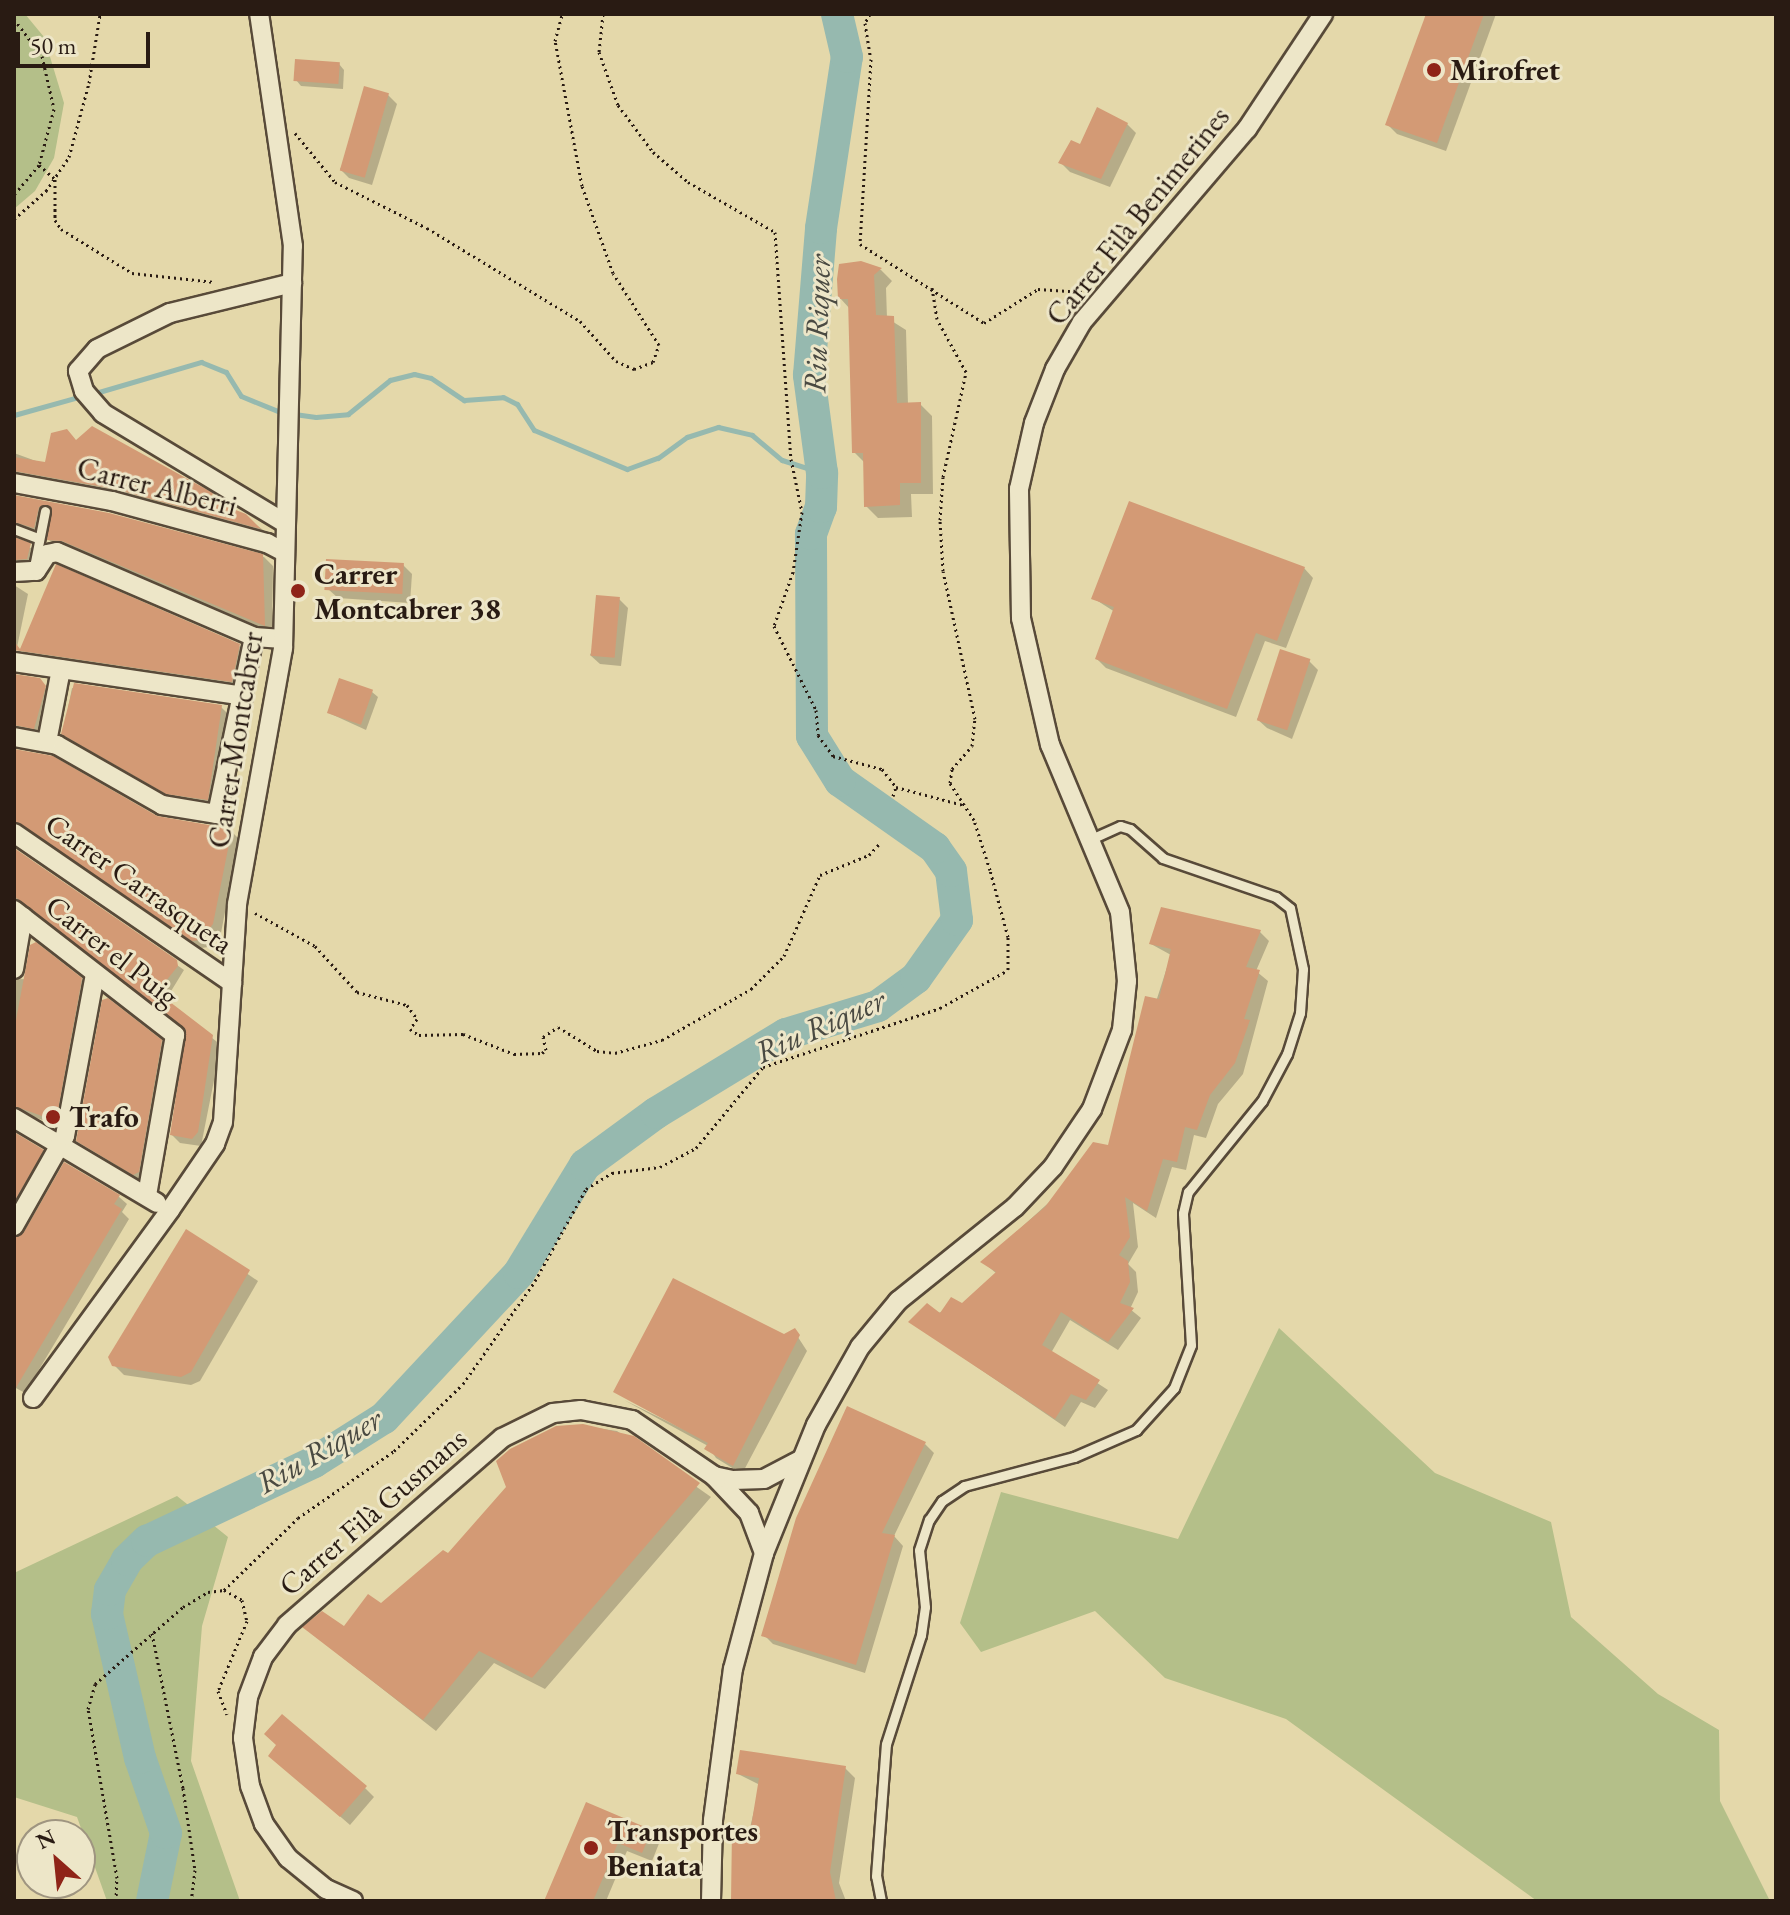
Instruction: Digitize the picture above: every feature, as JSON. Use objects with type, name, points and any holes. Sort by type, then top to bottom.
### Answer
[{"type":"street","name":"Carrer Montcabrer","points":[[33,1398],[170,1210],[215,1144],[223,1122],[237,904],[283,639],[293,246],[259,14]]},
{"type":"street","name":"Carrer Filà Benimerines","points":[[711,1901],[723,1727],[764,1553],[800,1460],[844,1373],[878,1324],[922,1279],[1036,1185],[1079,1131],[1105,1082],[1122,1030],[1126,959],[1120,912],[1040,712],[1021,618],[1016,551],[1019,489],[1034,423],[1068,343],[1097,302],[1247,129],[1323,14]]},
{"type":"street","points":[[285,523],[103,413],[80,382],[78,371],[86,357],[151,321],[292,292]]},
{"type":"street","name":"Carrer Alberri","points":[[14,483],[112,501],[267,543],[284,552]]},
{"type":"street","points":[[23,572],[47,554],[57,552],[254,637],[283,639]]},
{"type":"street","name":"Carrer Montcabrer","points":[[47,742],[162,805],[217,814],[254,637]]},
{"type":"street","points":[[14,662],[243,696]]},
{"type":"street","points":[[14,737],[47,742],[61,669]]},
{"type":"street","name":"Carrer Carrasqueta","points":[[14,833],[232,983]]},
{"type":"street","points":[[14,969],[18,914]]},
{"type":"street","name":"Carrer el Puig","points":[[18,914],[175,1035],[147,1196]]},
{"type":"street","points":[[14,1226],[61,1146],[95,974]]},
{"type":"street","points":[[14,1118],[170,1210]]},
{"type":"street","name":"Carrer Filà Gusmans","points":[[353,1901],[301,1870],[264,1824],[245,1767],[244,1723],[256,1673],[287,1625],[520,1427],[568,1411],[616,1414],[649,1429],[714,1476],[749,1513],[764,1553]]},
{"type":"street","points":[[714,1476],[764,1479],[800,1460]]},
{"type":"lane","points":[[23,572],[38,538],[45,511]]},
{"type":"lane","points":[[14,529],[38,538]]},
{"type":"lane","points":[[881,1901],[876,1876],[886,1744],[921,1635],[925,1607],[919,1550],[929,1520],[942,1501],[964,1486],[1074,1457],[1136,1430],[1174,1388],[1191,1345],[1183,1213],[1188,1192],[1262,1101],[1287,1054],[1300,1013],[1303,969],[1290,908],[1276,897],[1163,858],[1130,829],[1120,826],[1091,839]]},
{"type":"path","points":[[14,219],[55,179],[80,123],[100,14]]},
{"type":"path","points":[[276,120],[288,125],[335,182],[414,221],[580,321],[616,361],[634,369],[653,362],[659,345],[613,273],[582,186],[555,41],[562,14]]},
{"type":"path","points":[[603,14],[599,52],[618,105],[653,152],[688,182],[775,232],[791,459],[802,512],[793,572],[774,626],[811,697],[824,742],[833,756],[882,769],[896,787],[963,805]]},
{"type":"path","points":[[870,14],[865,23],[871,59],[860,244],[932,287],[984,323],[1038,289],[1080,289],[1097,302]]},
{"type":"path","points":[[14,19],[42,56],[53,93],[53,122],[39,165],[14,195]]},
{"type":"path","points":[[39,165],[55,179],[55,220],[114,263],[154,278],[228,282]]},
{"type":"path","points":[[116,1901],[117,1878],[88,1709],[95,1684],[193,1600],[224,1590],[289,1526],[394,1451],[463,1384],[535,1281],[586,1189],[612,1173],[660,1167],[696,1148],[763,1067],[940,1008],[1008,970],[1008,937],[990,870],[963,805],[950,783],[952,769],[972,746],[975,719],[943,571],[940,520],[943,477],[966,372],[937,319],[932,287]]},
{"type":"path","points":[[893,796],[896,787]]},
{"type":"path","points":[[237,904],[315,946],[357,992],[407,1005],[417,1019],[410,1029],[419,1035],[463,1034],[514,1054],[542,1053],[543,1037],[558,1027],[597,1051],[615,1053],[662,1040],[689,1021],[728,1005],[772,972],[828,869],[869,855],[880,843]]},
{"type":"path","points":[[224,1590],[242,1600],[247,1621],[217,1701],[227,1715],[244,1723]]},
{"type":"path","points":[[152,1633],[195,1870],[191,1901]]},
{"type":"green space","points":[[14,14],[25,14],[44,37],[64,103],[54,158],[35,191],[14,209]]},
{"type":"green space","points":[[1279,1328],[1435,1473],[1551,1522],[1571,1617],[1658,1694],[1719,1730],[1720,1801],[1770,1901],[1537,1901],[1286,1719],[1165,1678],[1095,1611],[981,1652],[960,1623],[1001,1492],[1178,1539]]},
{"type":"green space","points":[[177,1496],[228,1537],[202,1626],[191,1761],[240,1901],[107,1901],[96,1870],[96,1819],[78,1819],[14,1797],[14,1573]]},
{"type":"building","name":"Mirofret","points":[[1426,14],[1484,14],[1437,143],[1385,125]]},
{"type":"building","points":[[295,59],[340,62],[338,84],[293,81]]},
{"type":"building","points":[[364,86],[389,93],[365,178],[340,171]]},
{"type":"building","points":[[1097,107],[1128,123],[1101,179],[1058,163],[1071,140],[1080,144]]},
{"type":"building","points":[[861,261],[882,268],[874,275],[876,315],[894,316],[897,403],[921,402],[921,483],[900,483],[900,505],[864,507],[863,453],[852,453],[848,299],[838,299],[837,279],[839,264]]},
{"type":"building","points":[[92,426],[213,493],[210,500],[246,514],[261,529],[115,489],[14,471],[14,457],[45,462],[51,433],[67,429],[76,440]]},
{"type":"building","points":[[14,495],[109,513],[263,554],[265,626],[62,541],[47,540],[50,506],[39,507],[34,528],[14,522]]},
{"type":"building","points":[[1129,501],[1305,567],[1277,641],[1256,633],[1227,709],[1095,659],[1114,607],[1091,599]]},
{"type":"building","points":[[14,537],[31,543],[27,559],[14,560]]},
{"type":"building","points":[[326,559],[404,563],[402,594],[324,590]]},
{"type":"building","points":[[56,564],[240,644],[232,682],[14,650],[14,641],[20,649]]},
{"type":"building","points":[[596,595],[620,597],[615,658],[591,656]]},
{"type":"building","points":[[1280,649],[1310,659],[1287,730],[1257,720]]},
{"type":"building","points":[[14,674],[40,678],[46,686],[34,729],[14,725]]},
{"type":"building","points":[[339,678],[373,690],[361,725],[327,713]]},
{"type":"building","points":[[74,683],[222,705],[208,800],[166,794],[61,734]]},
{"type":"building","points":[[14,749],[53,756],[157,816],[232,829],[213,924],[200,940],[192,941],[14,821]]},
{"type":"building","points":[[14,848],[177,960],[178,966],[157,992],[213,1035],[198,1132],[192,1139],[170,1135],[186,1030],[14,896]]},
{"type":"building","points":[[1161,907],[1261,930],[1246,967],[1260,970],[1244,1019],[1250,1020],[1235,1063],[1210,1095],[1197,1130],[1185,1127],[1177,1162],[1163,1159],[1147,1211],[1125,1197],[1130,1237],[1119,1255],[1128,1261],[1130,1282],[1120,1303],[1134,1308],[1108,1342],[1061,1312],[1042,1345],[1100,1380],[1086,1400],[1071,1394],[1055,1419],[908,1322],[927,1303],[940,1313],[951,1297],[962,1303],[996,1272],[980,1262],[1045,1207],[1093,1142],[1108,1145],[1145,996],[1159,999],[1171,949],[1149,944]]},
{"type":"building","points":[[36,942],[82,978],[56,1121],[14,1106],[14,1031],[30,945]]},
{"type":"building","points":[[108,998],[162,1040],[139,1172],[133,1175],[76,1141],[102,1000]]},
{"type":"building","points":[[14,1132],[44,1150],[14,1202]]},
{"type":"building","points":[[64,1162],[120,1195],[114,1204],[122,1209],[14,1391],[14,1238],[24,1232]]},
{"type":"building","points":[[186,1229],[250,1270],[191,1372],[181,1377],[112,1366],[108,1357]]},
{"type":"building","points":[[673,1278],[784,1334],[795,1328],[800,1335],[733,1466],[704,1449],[708,1443],[613,1392]]},
{"type":"building","points":[[847,1406],[926,1442],[882,1533],[895,1535],[856,1665],[761,1636],[796,1518]]},
{"type":"building","points":[[583,1424],[634,1436],[700,1483],[532,1678],[479,1651],[423,1720],[302,1627],[322,1611],[344,1626],[368,1594],[381,1603],[443,1550],[448,1553],[506,1487],[496,1461],[510,1449],[556,1426]]},
{"type":"building","points":[[282,1714],[367,1786],[340,1817],[268,1756],[276,1745],[264,1734]]},
{"type":"building","points":[[740,1750],[846,1766],[830,1872],[836,1901],[731,1901],[732,1830],[750,1833],[759,1778],[736,1774]]},
{"type":"building","name":"Transportes Beniata","points":[[586,1802],[652,1830],[642,1853],[618,1843],[593,1901],[544,1901]]},
{"type":"waterway","name":"Riu Riquer","points":[[152,1901],[166,1833],[140,1758],[107,1614],[110,1590],[127,1560],[147,1541],[314,1462],[384,1418],[519,1273],[585,1165],[656,1113],[786,1034],[878,1006],[916,978],[957,920],[951,871],[935,848],[840,781],[812,736],[811,534],[821,507],[822,473],[809,375],[821,228],[847,57],[837,14]]},
{"type":"waterway","points":[[92,394],[201,362],[226,372],[241,396],[280,412],[316,417],[348,414],[390,380],[414,374],[431,378],[464,400],[503,397],[517,404],[534,430],[627,469],[658,458],[687,437],[718,427],[752,435],[782,460],[822,473]]},
{"type":"waterway","points":[[14,415],[82,396]]},
{"type":"place","name":"Mirofret","points":[[1434,70]]},
{"type":"place","name":"Carrer Montcabrer 38","points":[[298,591]]},
{"type":"place","name":"Trafo","points":[[53,1117]]},
{"type":"place","name":"Transportes Beniata","points":[[591,1848]]}]
